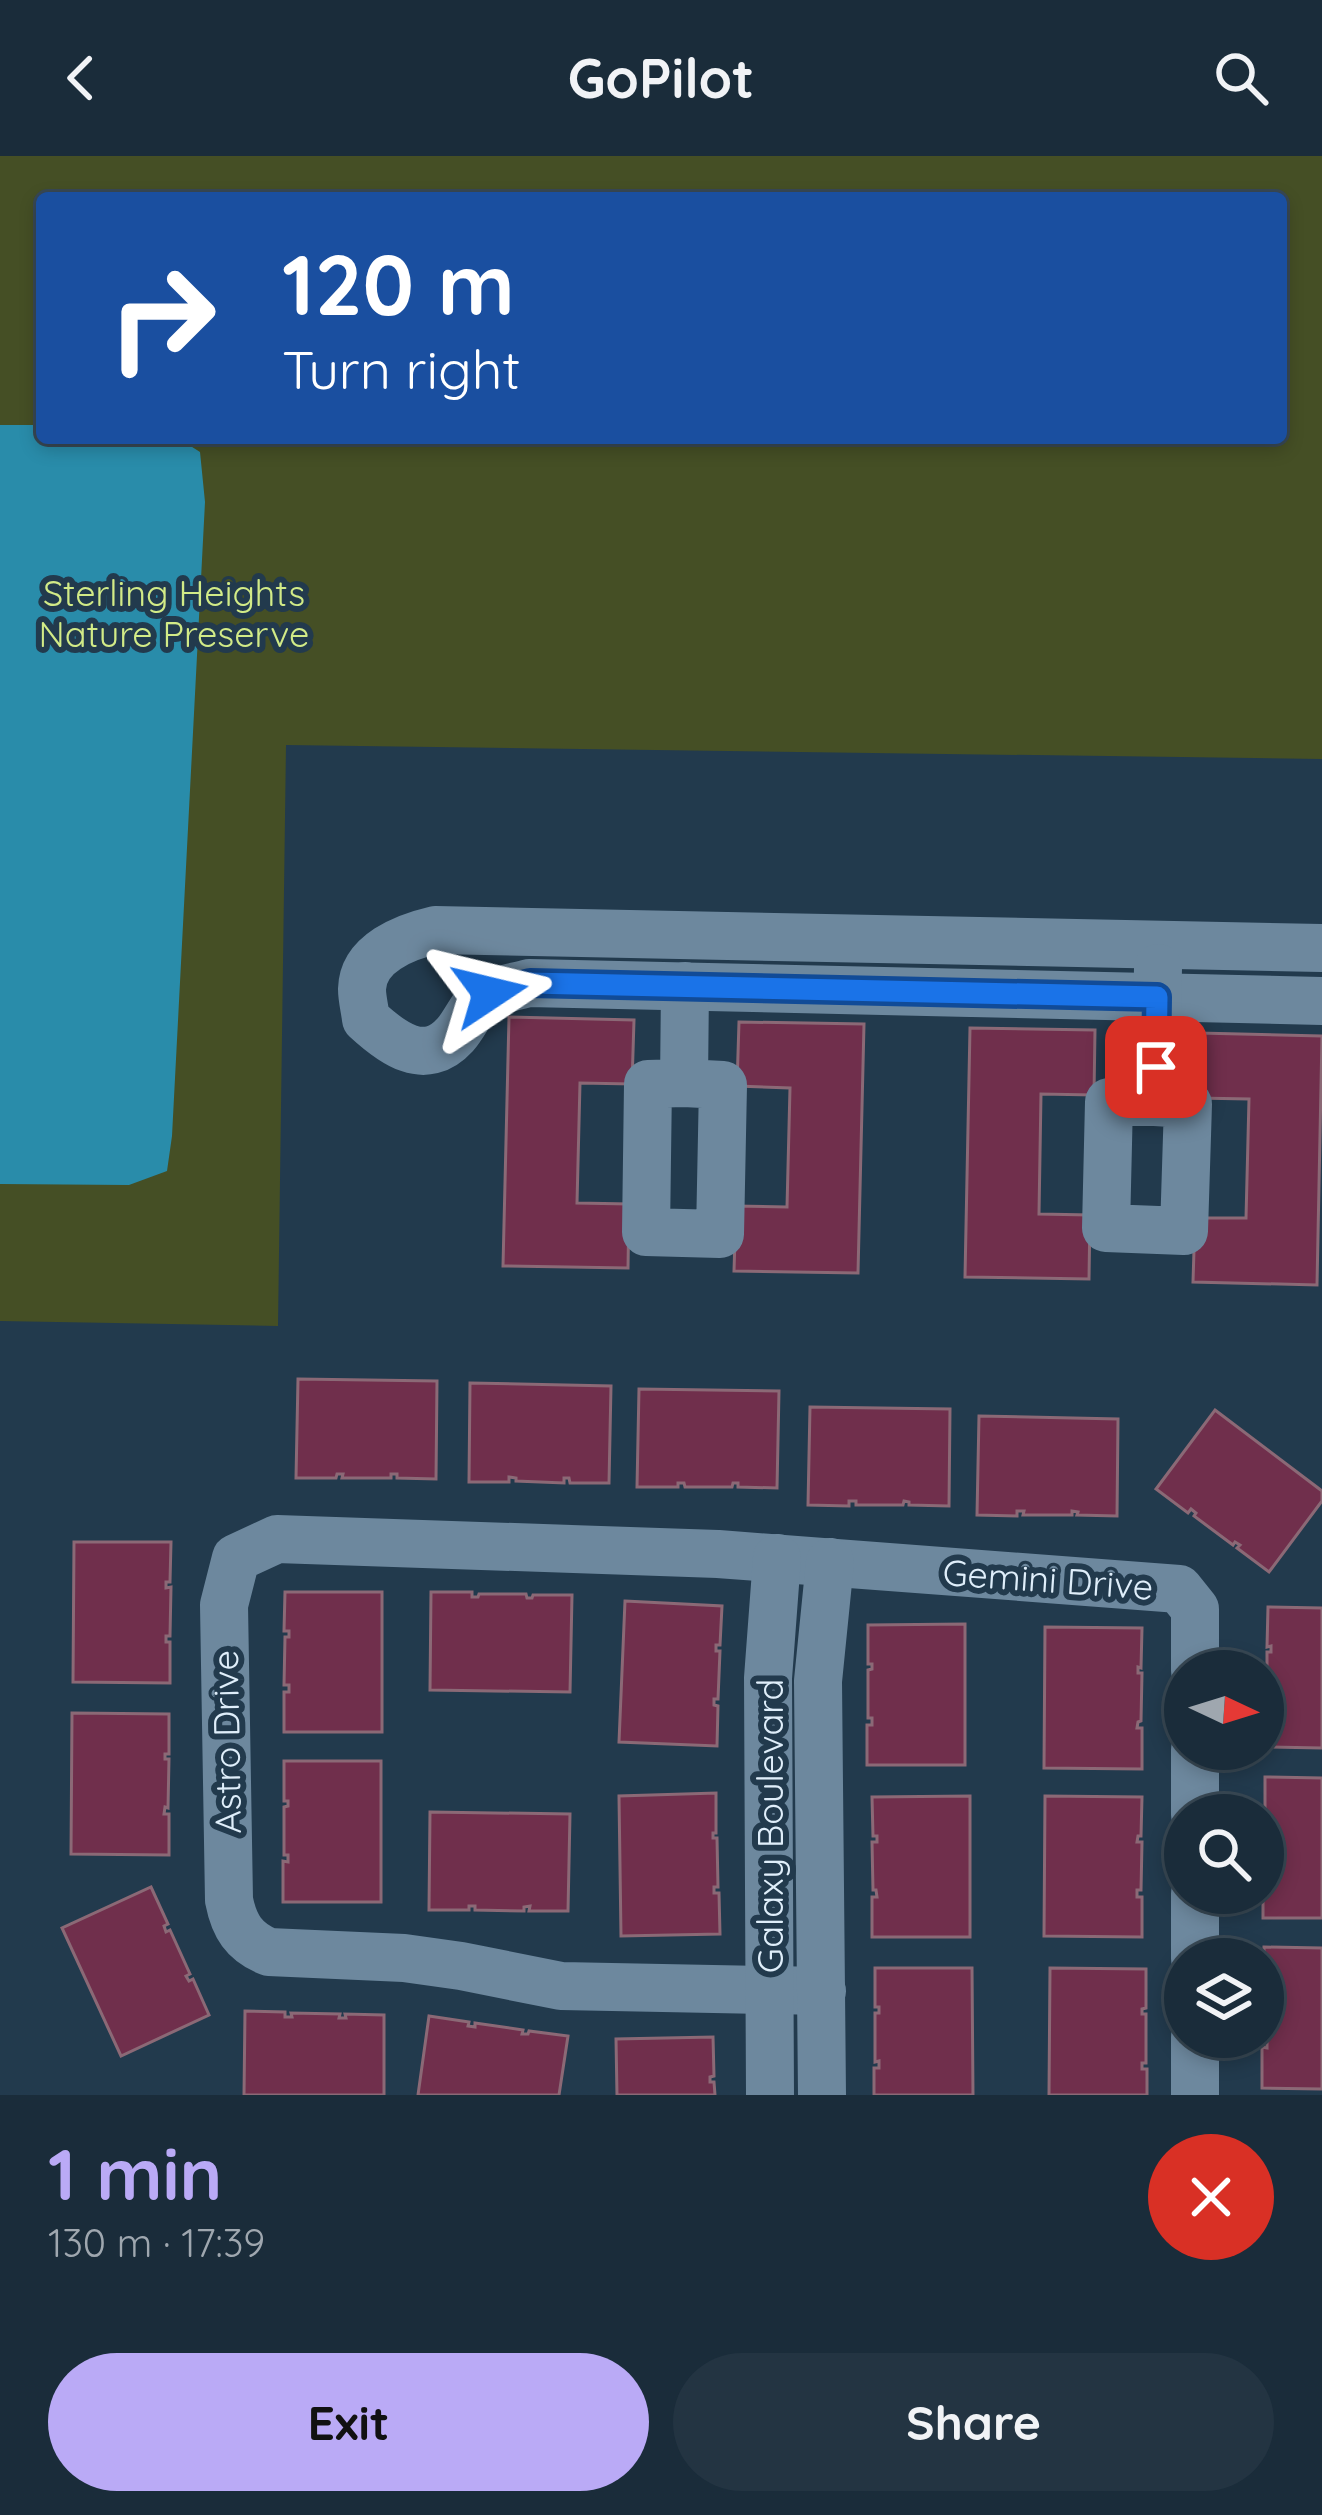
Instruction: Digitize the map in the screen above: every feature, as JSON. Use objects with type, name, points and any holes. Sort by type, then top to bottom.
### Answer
[{"type":"street","points":[[1322,948],[435,930],[398,940],[377,957],[362,983],[366,1019],[390,1041],[409,1050],[431,1052],[454,1037],[478,1001],[490,993],[530,983],[1322,1001]]},
{"type":"street","points":[[684,1083],[700,986],[717,936]]},
{"type":"street","points":[[955,993],[958,941]]},
{"type":"street","points":[[1155,1102],[1159,945]]},
{"type":"street","name":"Astro Drive","points":[[822,1991],[561,1986],[404,1958],[269,1952],[254,1946],[232,1918],[229,1900],[224,1605],[236,1558],[277,1539],[830,1562]]},
{"type":"street","name":"Galaxy Boulevard","points":[[770,2095],[767,1678],[777,1558]]},
{"type":"street","name":"Gemini Drive","points":[[830,1562],[1179,1589],[1195,1609],[1195,1650]]},
{"type":"street","name":"Galaxy Boulevard","points":[[822,2095],[818,1681],[830,1562]]},
{"type":"street","points":[[1195,2058],[1195,2095]]},
{"type":"green space","name":"Sterling Heights Nature Preserve","points":[[0,156],[1322,156],[1322,759],[286,745],[278,1326],[0,1321]]},
{"type":"water","points":[[0,425],[36,425],[36,444],[187,444],[200,452],[205,502],[167,1171],[129,1185],[0,1184]]},
{"type":"building","points":[[509,1017],[634,1020],[632,1084],[580,1083],[577,1203],[629,1204],[628,1268],[503,1266]]},
{"type":"building","points":[[739,1022],[864,1024],[858,1273],[734,1271],[736,1206],[787,1207],[790,1088],[737,1086]]},
{"type":"building","points":[[970,1028],[1095,1030],[1094,1095],[1041,1094],[1039,1214],[1090,1215],[1089,1279],[965,1277]]},
{"type":"building","points":[[1198,1033],[1322,1036],[1317,1285],[1193,1282],[1195,1218],[1246,1218],[1249,1099],[1196,1098]]},
{"type":"building","points":[[298,1379],[437,1381],[436,1479],[397,1478],[397,1474],[391,1478],[342,1478],[343,1474],[337,1474],[336,1478],[296,1478]]},
{"type":"building","points":[[470,1383],[611,1386],[609,1483],[509,1477],[509,1482],[469,1482]]},
{"type":"building","points":[[639,1389],[779,1391],[777,1488],[738,1487],[738,1483],[732,1487],[678,1483],[678,1487],[637,1487]]},
{"type":"building","points":[[810,1407],[950,1409],[949,1506],[904,1501],[903,1505],[849,1501],[849,1506],[808,1505]]},
{"type":"building","points":[[1215,1410],[1322,1491],[1322,1501],[1269,1572],[1191,1509],[1188,1513],[1156,1489]]},
{"type":"building","points":[[979,1416],[1118,1419],[1117,1516],[1072,1511],[1072,1515],[1017,1511],[1017,1516],[977,1515]]},
{"type":"building","points":[[74,1542],[171,1542],[170,1582],[166,1582],[166,1588],[171,1587],[170,1636],[166,1636],[170,1683],[73,1682]]},
{"type":"building","points":[[285,1592],[382,1592],[382,1732],[284,1732],[284,1692],[289,1692],[289,1685],[284,1685],[285,1637],[289,1637],[289,1631],[284,1631]]},
{"type":"building","points":[[431,1592],[472,1592],[472,1597],[572,1595],[570,1692],[430,1690]]},
{"type":"building","points":[[625,1601],[722,1606],[720,1645],[716,1645],[720,1651],[718,1699],[714,1699],[717,1746],[619,1742]]},
{"type":"building","points":[[1268,1607],[1322,1608],[1322,1748],[1284,1747],[1284,1650],[1267,1647]]},
{"type":"building","points":[[965,1624],[965,1765],[867,1765],[867,1725],[872,1725],[868,1718],[872,1664],[868,1664],[868,1625]]},
{"type":"building","points":[[1045,1627],[1142,1628],[1141,1721],[1137,1728],[1142,1728],[1142,1769],[1044,1768]]},
{"type":"building","points":[[72,1713],[169,1714],[168,1808],[164,1814],[169,1814],[169,1855],[71,1854]]},
{"type":"building","points":[[284,1761],[381,1761],[381,1902],[283,1902],[283,1861],[288,1862],[284,1855],[288,1801],[284,1801]]},
{"type":"building","points":[[1265,1777],[1322,1778],[1322,1918],[1263,1918],[1263,1914],[1284,1914],[1284,1794],[1265,1794]]},
{"type":"building","points":[[716,1793],[713,1838],[717,1838],[718,1887],[714,1893],[719,1893],[720,1934],[621,1936],[619,1796]]},
{"type":"building","points":[[970,1796],[970,1937],[872,1937],[872,1897],[877,1897],[872,1842],[877,1842],[877,1836],[873,1836],[872,1797]]},
{"type":"building","points":[[1045,1796],[1142,1797],[1137,1842],[1142,1842],[1141,1890],[1137,1897],[1142,1897],[1142,1937],[1044,1936]]},
{"type":"building","points":[[430,1812],[570,1814],[568,1911],[529,1911],[530,1906],[524,1911],[475,1910],[475,1906],[429,1910]]},
{"type":"building","points":[[151,1887],[168,1924],[166,1932],[170,1930],[190,1974],[186,1976],[193,1979],[209,2015],[121,2056],[62,1928]]},
{"type":"building","points":[[1284,1947],[1322,1948],[1322,2089],[1262,2088],[1262,2058],[1284,2058]]},
{"type":"building","points":[[875,1968],[972,1968],[973,2095],[874,2095],[874,2068],[879,2068],[879,2061],[875,2062],[879,2007],[875,2007]]},
{"type":"building","points":[[1050,1968],[1146,1969],[1142,2014],[1146,2014],[1146,2063],[1142,2069],[1147,2069],[1147,2095],[1049,2095]]},
{"type":"building","points":[[245,2011],[285,2012],[285,2017],[292,2017],[291,2013],[340,2014],[339,2018],[384,2015],[384,2095],[244,2095]]},
{"type":"building","points":[[429,2016],[469,2022],[468,2026],[523,2030],[522,2034],[568,2036],[559,2095],[418,2095]]},
{"type":"building","points":[[713,2037],[710,2082],[714,2082],[715,2095],[617,2095],[616,2039]]},
{"type":"route","points":[[490,993],[530,983],[1157,997],[1156,1067]]}]
